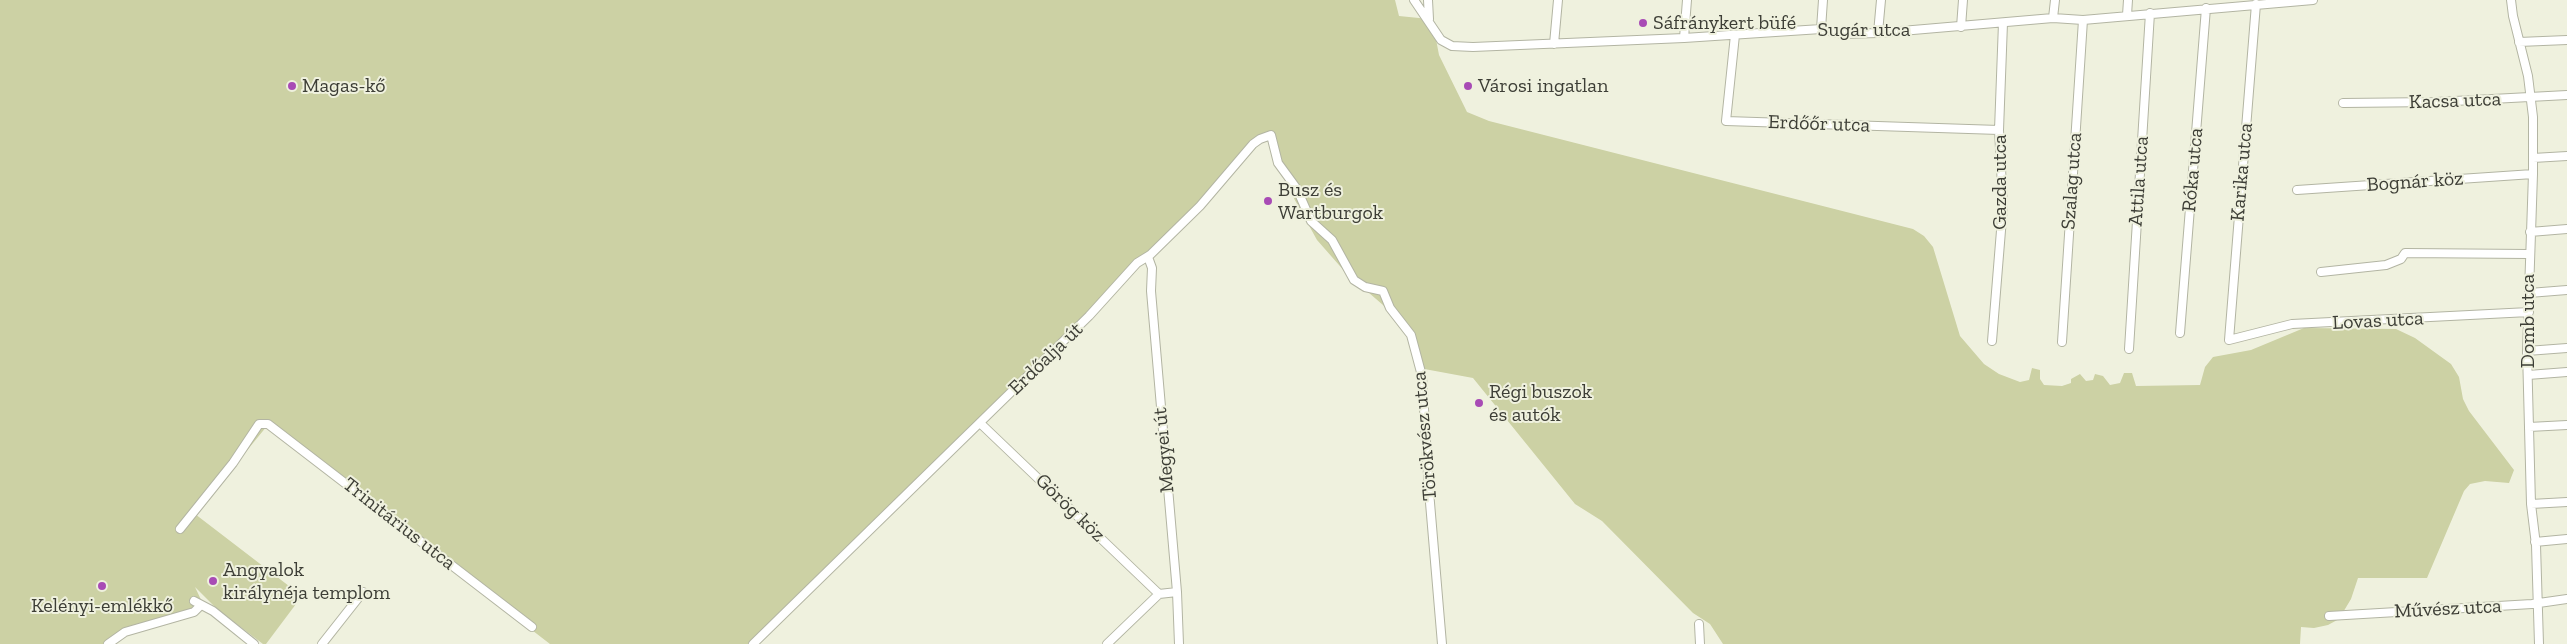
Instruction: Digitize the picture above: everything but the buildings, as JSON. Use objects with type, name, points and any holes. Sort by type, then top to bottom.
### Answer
[{"type":"street","name":"Sugár utca","points":[[1414,0],[1429,19],[1435,34],[1452,46],[1554,44],[1821,29],[1843,34],[1878,33],[2053,18],[2083,20],[2206,8],[2232,3],[2256,4],[2312,0]]},
{"type":"street","points":[[1428,0],[1429,19]]},
{"type":"street","points":[[1554,44],[1558,0]]},
{"type":"street","points":[[1684,38],[1688,0]]},
{"type":"street","points":[[1821,29],[1823,0]]},
{"type":"street","points":[[1878,33],[1881,0]]},
{"type":"street","points":[[1961,27],[1964,0]]},
{"type":"street","points":[[2053,18],[2055,0]]},
{"type":"street","points":[[2127,15],[2128,0]]},
{"type":"street","points":[[2193,9],[2194,0]]},
{"type":"street","name":"Domb utca","points":[[2511,0],[2528,76],[2533,158],[2527,351],[2528,427],[2536,542],[2539,644]]},
{"type":"street","name":"Karika utca","points":[[2228,340],[2256,4]]},
{"type":"street","name":"Róka utca","points":[[2180,332],[2206,8]]},
{"type":"street","name":"Attila utca","points":[[2129,349],[2150,13]]},
{"type":"street","name":"Szalag utca","points":[[2062,342],[2083,20]]},
{"type":"street","name":"Gazda utca","points":[[1992,341],[2003,206],[1999,130],[2003,23]]},
{"type":"street","name":"Erdőőr utca","points":[[1736,35],[1726,121],[1999,130]]},
{"type":"street","points":[[2519,42],[2567,40]]},
{"type":"street","name":"Kacsa utca","points":[[2343,104],[2567,96]]},
{"type":"street","name":"Erdőalja út","points":[[753,644],[1089,316],[1137,263],[1148,257],[1200,206],[1253,144],[1260,138],[1271,135]]},
{"type":"street","name":"Törökvész utca","points":[[1271,135],[1278,163],[1297,188],[1311,221],[1332,240],[1354,280],[1368,288],[1383,291],[1390,308],[1411,335],[1422,376],[1442,644]]},
{"type":"street","points":[[2533,158],[2567,156]]},
{"type":"street","name":"Bognár köz","points":[[2297,190],[2533,174]]},
{"type":"street","points":[[2530,232],[2567,229]]},
{"type":"street","points":[[2321,272],[2386,266],[2401,259],[2404,253],[2529,254]]},
{"type":"street","name":"Megyei út","points":[[1148,257],[1152,268],[1151,291],[1160,419],[1177,592],[1179,644]]},
{"type":"street","points":[[2529,293],[2567,290]]},
{"type":"street","name":"Lovas utca","points":[[2228,340],[2292,324],[2529,312]]},
{"type":"street","points":[[2527,351],[2567,348]]},
{"type":"street","points":[[2528,375],[2567,372]]},
{"type":"street","name":"Trinitárius utca","points":[[180,529],[233,463],[259,424],[265,423],[532,627]]},
{"type":"street","name":"Görög köz","points":[[980,423],[1159,594]]},
{"type":"street","points":[[2528,427],[2567,425]]},
{"type":"street","points":[[2532,504],[2567,502]]},
{"type":"street","points":[[2536,542],[2567,540]]},
{"type":"street","points":[[322,644],[363,592]]},
{"type":"street","points":[[1107,644],[1159,594],[1177,592]]},
{"type":"street","name":"Művész utca","points":[[2329,616],[2567,599]]},
{"type":"street","points":[[108,644],[125,632],[194,612],[197,603],[212,611],[254,644]]},
{"type":"street","points":[[1699,624],[1700,644]]},
{"type":"green space","points":[[0,0],[1395,0],[1399,16],[1429,19],[1435,34],[1439,55],[1467,112],[1489,121],[1913,229],[1924,236],[1933,247],[1960,336],[1984,364],[1999,374],[2020,382],[2029,380],[2032,368],[2040,370],[2040,379],[2044,385],[2062,386],[2071,383],[2071,379],[2080,374],[2086,381],[2093,380],[2095,374],[2103,376],[2110,385],[2120,383],[2124,373],[2132,373],[2136,386],[2200,385],[2205,367],[2213,357],[2251,350],[2304,328],[2396,329],[2415,338],[2451,364],[2459,377],[2463,399],[2469,411],[2514,470],[2509,483],[2485,481],[2470,484],[2464,491],[2427,578],[2358,578],[2351,599],[2339,619],[2328,625],[2314,628],[2301,627],[2300,644],[1723,644],[1710,624],[1693,613],[1602,521],[1575,504],[1473,378],[1419,368],[1415,351],[1398,318],[1346,273],[1317,240],[1291,193],[1271,135],[1264,137],[753,644],[550,644],[267,426],[195,514],[302,596],[266,644],[263,644],[217,609],[195,587],[203,604],[196,613],[121,630],[103,644],[0,644]]},
{"type":"place","name":"Sáfránykert büfé","points":[[1643,23]]},
{"type":"place","name":"Magas-kő","points":[[292,86]]},
{"type":"place","name":"Városi ingatlan","points":[[1468,86]]},
{"type":"place","name":"Busz és Wartburgok","points":[[1268,201]]},
{"type":"place","name":"Régi buszok és autók","points":[[1479,403]]},
{"type":"place","name":"Angyalok királynéja templom","points":[[213,581]]},
{"type":"place","name":"Kelényi-emlékkő","points":[[102,586]]}]
